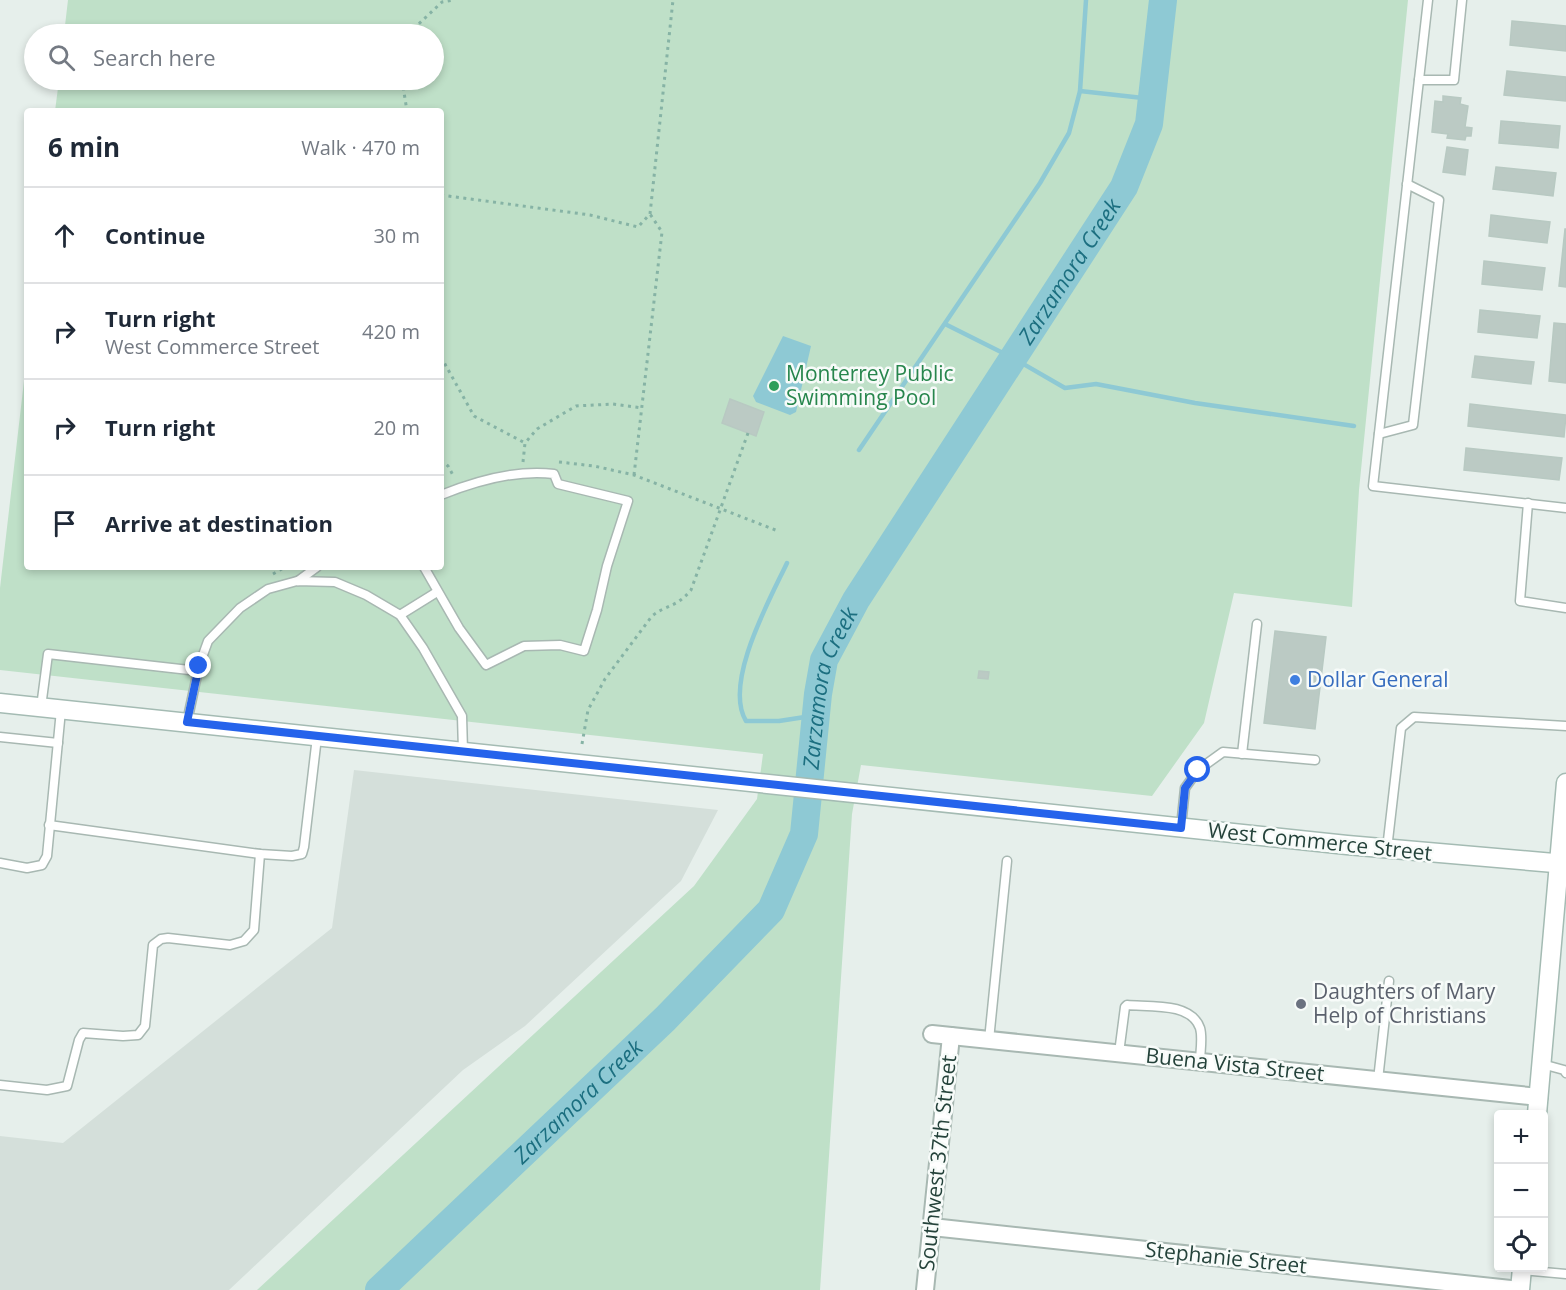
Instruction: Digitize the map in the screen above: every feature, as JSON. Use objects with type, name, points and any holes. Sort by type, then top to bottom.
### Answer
[{"type":"main road","name":"West Commerce Street","points":[[0,703],[1181,828],[1563,864]]},
{"type":"main road","points":[[1538,1106],[1563,864],[1566,783]]},
{"type":"main road","points":[[1520,1290],[1522,1272]]},
{"type":"street","name":"Buena Vista Street","points":[[932,1034],[1378,1080],[1538,1106]]},
{"type":"street","name":"Southwest 37th Street","points":[[925,1290],[951,1036]]},
{"type":"street","name":"Stephanie Street","points":[[932,1227],[1520,1290]]},
{"type":"lane","points":[[1428,0],[1373,486],[1566,508]]},
{"type":"lane","points":[[1419,81],[1454,80],[1462,0]]},
{"type":"lane","points":[[1379,434],[1413,425],[1439,200],[1407,184]]},
{"type":"lane","points":[[426,570],[459,628],[486,665],[524,646],[560,645],[584,651],[597,610],[607,566],[628,501],[558,484],[554,474],[534,472],[469,483],[444,494]]},
{"type":"lane","points":[[1528,503],[1520,601],[1566,608]]},
{"type":"lane","points":[[297,582],[313,570]]},
{"type":"lane","points":[[187,722],[198,671],[208,641],[240,608],[268,589],[297,582],[335,582],[366,595],[400,615],[423,648],[462,716],[463,751]]},
{"type":"lane","points":[[400,615],[437,592]]},
{"type":"lane","points":[[1242,754],[1257,624]]},
{"type":"lane","points":[[41,707],[48,654],[198,671]]},
{"type":"lane","points":[[0,864],[27,868],[42,866],[47,856],[61,709]]},
{"type":"lane","points":[[1387,849],[1401,728],[1414,717],[1566,726]]},
{"type":"lane","points":[[49,825],[260,854],[292,856],[302,854],[317,736]]},
{"type":"lane","points":[[0,737],[58,743]]},
{"type":"lane","points":[[1181,828],[1185,788],[1198,770],[1223,752],[1316,760]]},
{"type":"lane","points":[[0,1084],[47,1090],[67,1086],[79,1040],[83,1033],[138,1035],[145,1026],[153,945],[161,939],[168,938],[230,945],[244,941],[254,930],[260,854]]},
{"type":"lane","points":[[989,1040],[1007,861]]},
{"type":"lane","points":[[1378,1080],[1389,981]]},
{"type":"lane","points":[[1119,1053],[1127,1005],[1179,1010],[1194,1019],[1200,1028],[1200,1062]]},
{"type":"lane","points":[[1542,1064],[1564,1070],[1566,1073]]},
{"type":"lane","points":[[1548,1272],[1566,1274]]},
{"type":"path","points":[[419,24],[442,2],[453,0]]},
{"type":"path","points":[[444,195],[590,214],[638,227],[650,214],[673,0]]},
{"type":"path","points":[[404,90],[407,108]]},
{"type":"path","points":[[634,475],[662,232],[650,214]]},
{"type":"path","points":[[444,362],[474,416],[525,443]]},
{"type":"path","points":[[523,462],[525,443],[537,429],[576,406],[613,404],[642,408]]},
{"type":"path","points":[[582,744],[588,710],[605,679],[652,616],[680,602],[691,590],[748,433]]},
{"type":"path","points":[[444,463],[454,478]]},
{"type":"shaded area","points":[[354,770],[718,810],[681,881],[525,1026],[463,1070],[229,1290],[0,1290],[0,1136],[63,1143],[332,928]]},
{"type":"green space","points":[[68,0],[1408,0],[1359,490],[1352,607],[1234,593],[1204,723],[1152,796],[861,765],[852,814],[820,1290],[257,1290],[694,886],[757,799],[763,754],[0,670],[0,588],[24,381],[24,570],[444,570],[444,108],[55,108],[58,90],[444,90],[444,24],[65,24]]},
{"type":"water","points":[[783,336],[811,346],[796,412],[790,415],[756,402],[753,396]]},
{"type":"building","points":[[1512,21],[1566,26],[1566,51],[1510,45]]},
{"type":"building","points":[[1507,71],[1566,77],[1566,101],[1504,95]]},
{"type":"building","points":[[1443,96],[1461,98],[1460,104],[1468,106],[1465,127],[1472,128],[1471,136],[1466,136],[1465,140],[1447,138],[1448,134],[1432,132],[1435,101],[1443,102]]},
{"type":"building","points":[[1501,121],[1560,126],[1558,148],[1499,143]]},
{"type":"building","points":[[1447,147],[1468,150],[1465,175],[1443,172]]},
{"type":"building","points":[[1496,167],[1556,173],[1553,196],[1493,189]]},
{"type":"building","points":[[1491,215],[1550,222],[1547,243],[1489,236]]},
{"type":"building","points":[[1566,229],[1566,287],[1559,286]]},
{"type":"building","points":[[1484,261],[1545,268],[1542,290],[1482,284]]},
{"type":"building","points":[[1480,310],[1540,316],[1537,338],[1478,332]]},
{"type":"building","points":[[1554,323],[1566,324],[1566,383],[1549,381]]},
{"type":"building","points":[[1475,356],[1534,362],[1531,384],[1472,377]]},
{"type":"building","points":[[730,399],[764,412],[756,436],[722,423]]},
{"type":"building","points":[[1470,404],[1566,415],[1564,437],[1468,426]]},
{"type":"building","points":[[1466,448],[1562,458],[1559,480],[1464,470]]},
{"type":"building","name":"Dollar General","points":[[1275,631],[1326,637],[1315,729],[1264,723]]},
{"type":"building","points":[[979,671],[989,672],[988,679],[978,678]]},
{"type":"waterway","points":[[859,450],[1040,183],[1069,133],[1080,91],[1086,0]]},
{"type":"waterway","name":"Zarzamora Creek","points":[[379,1290],[665,1019],[771,910],[804,834],[818,694],[824,660],[856,600],[1124,187],[1149,124],[1163,0]]},
{"type":"waterway","points":[[1080,91],[1152,99]]},
{"type":"waterway","points":[[945,324],[1013,358],[1065,388],[1096,384],[1195,403],[1354,426]]},
{"type":"waterway","points":[[787,563],[760,619],[744,664],[740,685],[740,705],[746,721],[779,721],[805,717],[816,707]]},
{"type":"place","name":"Monterrey Public Swimming Pool","points":[[774,386]]},
{"type":"place","name":"Dollar General","points":[[1295,680]]},
{"type":"place","name":"Daughters of Mary Help of Christians","points":[[1301,1004]]},
{"type":"route","points":[[199,666],[187,722],[1181,828],[1185,788],[1198,770]]}]
